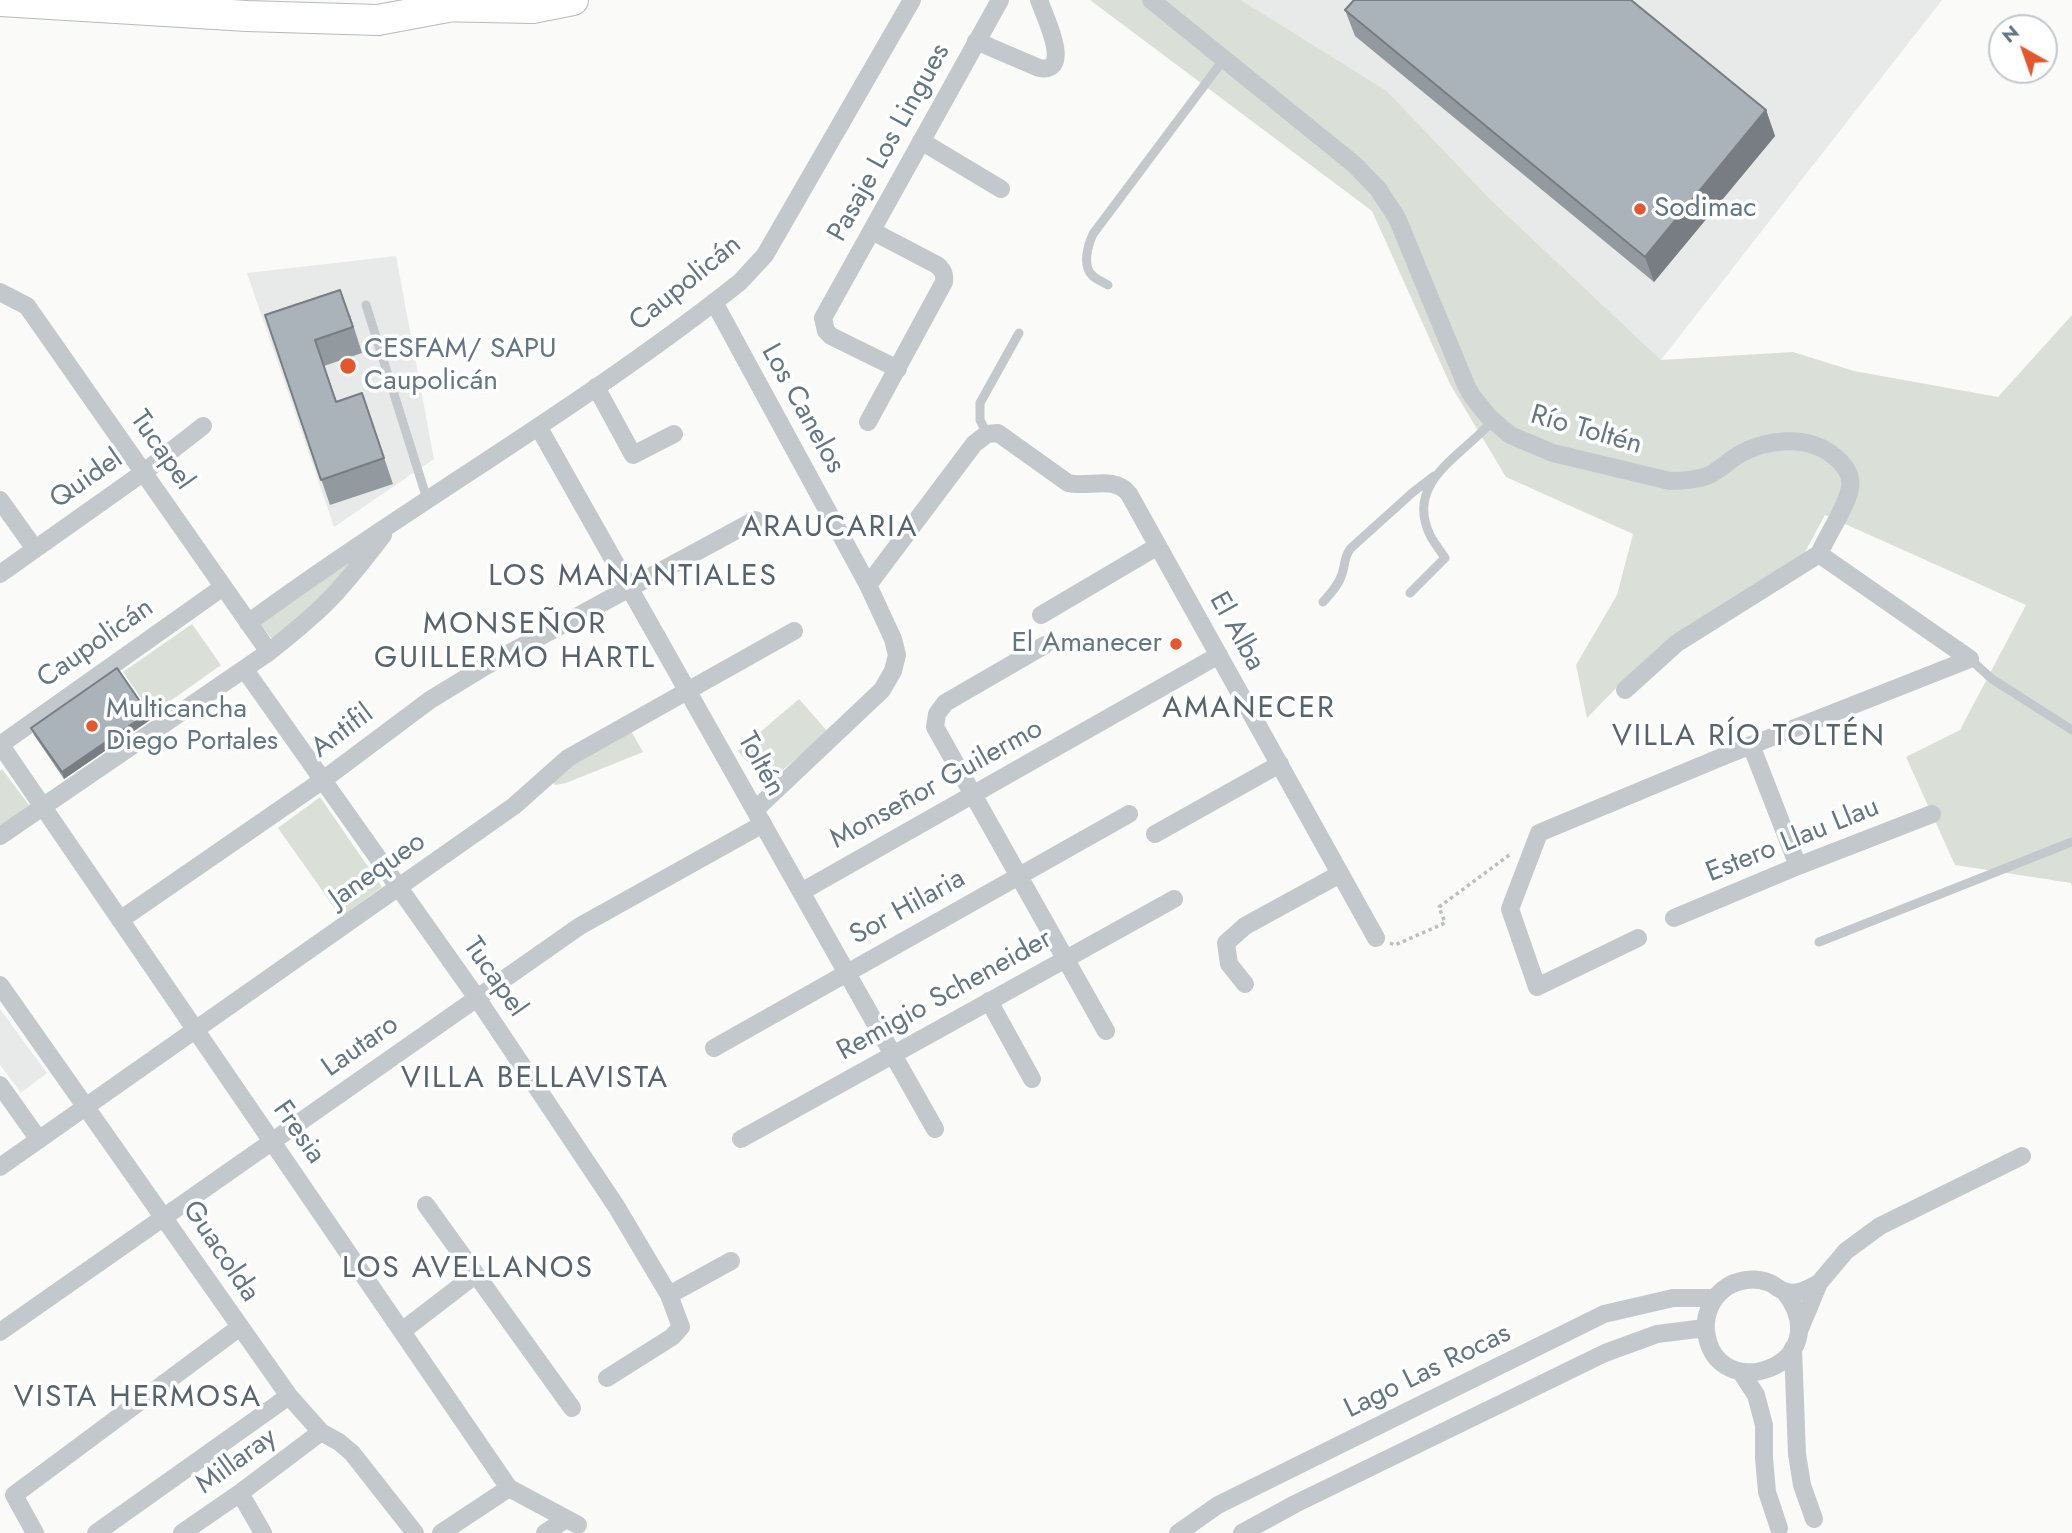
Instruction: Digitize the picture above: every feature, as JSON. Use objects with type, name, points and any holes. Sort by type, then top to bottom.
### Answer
[{"type":"main road","points":[[309,0],[533,8],[573,0]]},
{"type":"main road","points":[[0,1],[247,16],[377,20],[453,6]]},
{"type":"street","name":"Caupolicán","points":[[248,622],[427,499],[539,428],[740,282],[765,255],[912,0]]},
{"type":"street","name":"Pasaje Los Lingues","points":[[898,369],[831,336],[824,324],[825,312],[1000,0]]},
{"type":"street","points":[[976,41],[1039,68],[1052,66],[1056,62],[1057,52],[1039,0]]},
{"type":"street","name":"Río Toltén","points":[[1151,0],[1355,165],[1378,189],[1397,218],[1466,384],[1492,421],[1510,435],[1553,453],[1670,481],[1684,481],[1707,475],[1738,455],[1761,445],[1786,441],[1821,447],[1846,467],[1851,484],[1849,496],[1819,554]]},
{"type":"street","points":[[921,141],[1001,189]]},
{"type":"street","points":[[868,422],[944,282],[943,272],[937,265],[872,231]]},
{"type":"street","name":"Tucapel","points":[[0,292],[27,306],[269,652]]},
{"type":"street","name":"Los Canelos","points":[[714,302],[868,585],[893,639],[897,655]]},
{"type":"street","points":[[596,387],[633,455],[674,434]]},
{"type":"street","name":"Quidel","points":[[0,574],[144,472],[203,426]]},
{"type":"street","name":"Toltén","points":[[539,428],[935,1129]]},
{"type":"street","name":"El Alba","points":[[987,434],[998,433],[1068,483],[1078,486],[1108,483],[1121,486],[1129,494],[1376,938]]},
{"type":"street","points":[[868,585],[974,444],[987,434]]},
{"type":"street","points":[[0,500],[35,550]]},
{"type":"street","name":"Caupolicán","points":[[0,836],[245,670],[306,623],[330,600],[397,519]]},
{"type":"street","name":"Antifil","points":[[120,920],[323,780],[430,700],[484,667],[755,520]]},
{"type":"street","points":[[1041,615],[1158,546]]},
{"type":"street","points":[[1625,690],[1677,643],[1819,554],[1970,659]]},
{"type":"street","name":"Caupolicán","points":[[0,744],[223,587]]},
{"type":"street","name":"Janequeo","points":[[0,1167],[514,806],[568,758],[794,631]]},
{"type":"street","points":[[1045,645],[945,703],[937,713],[935,727],[1106,1031]]},
{"type":"street","name":"Lautaro","points":[[2,1326],[164,1217],[580,926],[759,817],[882,690],[893,671],[897,655]]},
{"type":"street","name":"Monseñor Guilermo","points":[[801,892],[1219,655]]},
{"type":"street","points":[[1638,938],[1537,987],[1510,909],[1539,833],[1751,745],[1970,659]]},
{"type":"street","name":"Tucapel","points":[[245,670],[477,998],[616,1206],[669,1295],[681,1327],[672,1337],[607,1378]]},
{"type":"street","name":"Fresia","points":[[0,744],[509,1488],[572,1522],[545,1533]]},
{"type":"street","points":[[1751,745],[1798,866]]},
{"type":"street","points":[[1155,834],[1280,764]]},
{"type":"street","name":"Sor Hilaria","points":[[714,1048],[1129,814]]},
{"type":"street","name":"Estero Llau Llau","points":[[1674,918],[1932,814]]},
{"type":"street","points":[[1245,984],[1229,964],[1226,943],[1245,926],[1340,874]]},
{"type":"street","name":"Remigio Scheneider","points":[[741,1139],[1174,899]]},
{"type":"street","name":"Guacolda","points":[[1,990],[289,1396],[321,1432],[352,1452],[415,1533]]},
{"type":"street","points":[[989,1002],[1032,1079]]},
{"type":"street","points":[[0,1085],[39,1140]]},
{"type":"street","points":[[1814,1519],[1802,1485],[1797,1454],[1796,1341],[1798,1318],[1793,1304],[1783,1291],[1770,1283],[1755,1279],[1726,1287],[1714,1298],[1707,1312],[1705,1328],[1708,1343],[1716,1356],[1727,1366],[1741,1372],[1757,1373],[1771,1369],[1784,1360],[1796,1341],[1819,1283],[1846,1251],[1880,1226],[2022,1156]]},
{"type":"street","points":[[426,1205],[572,1408]]},
{"type":"street","points":[[669,1295],[731,1261]]},
{"type":"street","points":[[402,1331],[475,1275]]},
{"type":"street","points":[[1783,1291],[1794,1293],[1819,1283]]},
{"type":"street","name":"Lago Las Rocas","points":[[1178,1533],[1218,1505],[1604,1314],[1674,1298],[1714,1298]]},
{"type":"street","points":[[35,1533],[14,1495],[240,1327]]},
{"type":"street","points":[[1242,1533],[1295,1504],[1605,1353],[1657,1334],[1705,1328]]},
{"type":"street","points":[[1741,1372],[1756,1395],[1764,1425],[1768,1492],[1779,1528]]},
{"type":"street","points":[[96,1533],[289,1396]]},
{"type":"street","name":"Millaray","points":[[182,1533],[321,1432]]},
{"type":"street","points":[[441,1533],[509,1488]]},
{"type":"street","points":[[240,1493],[263,1533]]},
{"type":"lane","points":[[1108,285],[1091,275],[1088,267],[1087,250],[1093,234],[1224,59]]},
{"type":"lane","points":[[366,305],[427,499]]},
{"type":"lane","points":[[987,434],[980,419],[980,403],[1019,333]]},
{"type":"lane","points":[[1410,593],[1445,558],[1429,534],[1424,519],[1426,495],[1445,465],[1492,421]]},
{"type":"lane","points":[[1323,602],[1340,580],[1345,556],[1351,548],[1412,493],[1438,474]]},
{"type":"lane","points":[[1970,659],[1992,679],[2072,730]]},
{"type":"lane","points":[[1819,942],[2072,842]]},
{"type":"path","points":[[1395,945],[1445,923],[1439,907],[1539,833]]},
{"type":"shaded area","points":[[1090,0],[1241,0],[1387,91],[1490,199],[1661,360],[1793,352],[1854,371],[1998,397],[2072,315],[2072,886],[2071,883],[1955,865],[1906,757],[1960,730],[2026,605],[1825,515],[1798,565],[1621,683],[1587,718],[1576,665],[1617,595],[1633,534],[1506,477],[1450,384],[1372,211]]},
{"type":"shaded area","points":[[1241,0],[1942,0],[1661,360],[1490,199],[1387,91]]},
{"type":"shaded area","name":"CESFAM/ SAPU Caupolicán","points":[[396,256],[434,459],[334,527],[247,273]]},
{"type":"shaded area","points":[[361,548],[332,587],[272,639],[259,623]]},
{"type":"shaded area","points":[[192,624],[221,665],[152,714],[123,672]]},
{"type":"shaded area","points":[[799,699],[828,732],[766,784],[738,751]]},
{"type":"shaded area","points":[[631,731],[643,752],[566,783],[555,785],[550,780],[562,768]]},
{"type":"shaded area","points":[[2,769],[29,805],[0,825],[0,771]]},
{"type":"shaded area","points":[[320,797],[382,887],[341,917],[278,828]]},
{"type":"shaded area","points":[[0,1009],[47,1073],[21,1093],[0,1065]]},
{"type":"building","name":"Sodimac","points":[[1354,0],[1631,0],[1766,110],[1645,257],[1345,10]]},
{"type":"building","points":[[340,290],[353,327],[315,340],[336,402],[362,393],[384,458],[321,480],[265,315]]},
{"type":"building","name":"Multicancha Diego Portales","points":[[117,668],[148,713],[62,772],[31,728]]},
{"type":"place","name":"Sodimac","points":[[1640,209]]},
{"type":"place","name":"CESFAM/ SAPU Caupolicán","points":[[348,366]]},
{"type":"place","name":"El Amanecer","points":[[1176,644]]},
{"type":"place","name":"Multicancha Diego Portales","points":[[92,726]]},
{"type":"district","name":"ARAUCARIA","points":[[830,529]]},
{"type":"district","name":"LOS MANANTIALES","points":[[633,578]]},
{"type":"district","name":"MONSEÑOR GUILLERMO HARTL","points":[[515,643]]},
{"type":"district","name":"AMANECER","points":[[1249,710]]},
{"type":"district","name":"VILLA RÍO TOLTÉN","points":[[1749,738]]},
{"type":"district","name":"VILLA BELLAVISTA","points":[[535,1080]]},
{"type":"district","name":"LOS AVELLANOS","points":[[468,1270]]},
{"type":"district","name":"VISTA HERMOSA","points":[[138,1399]]}]
